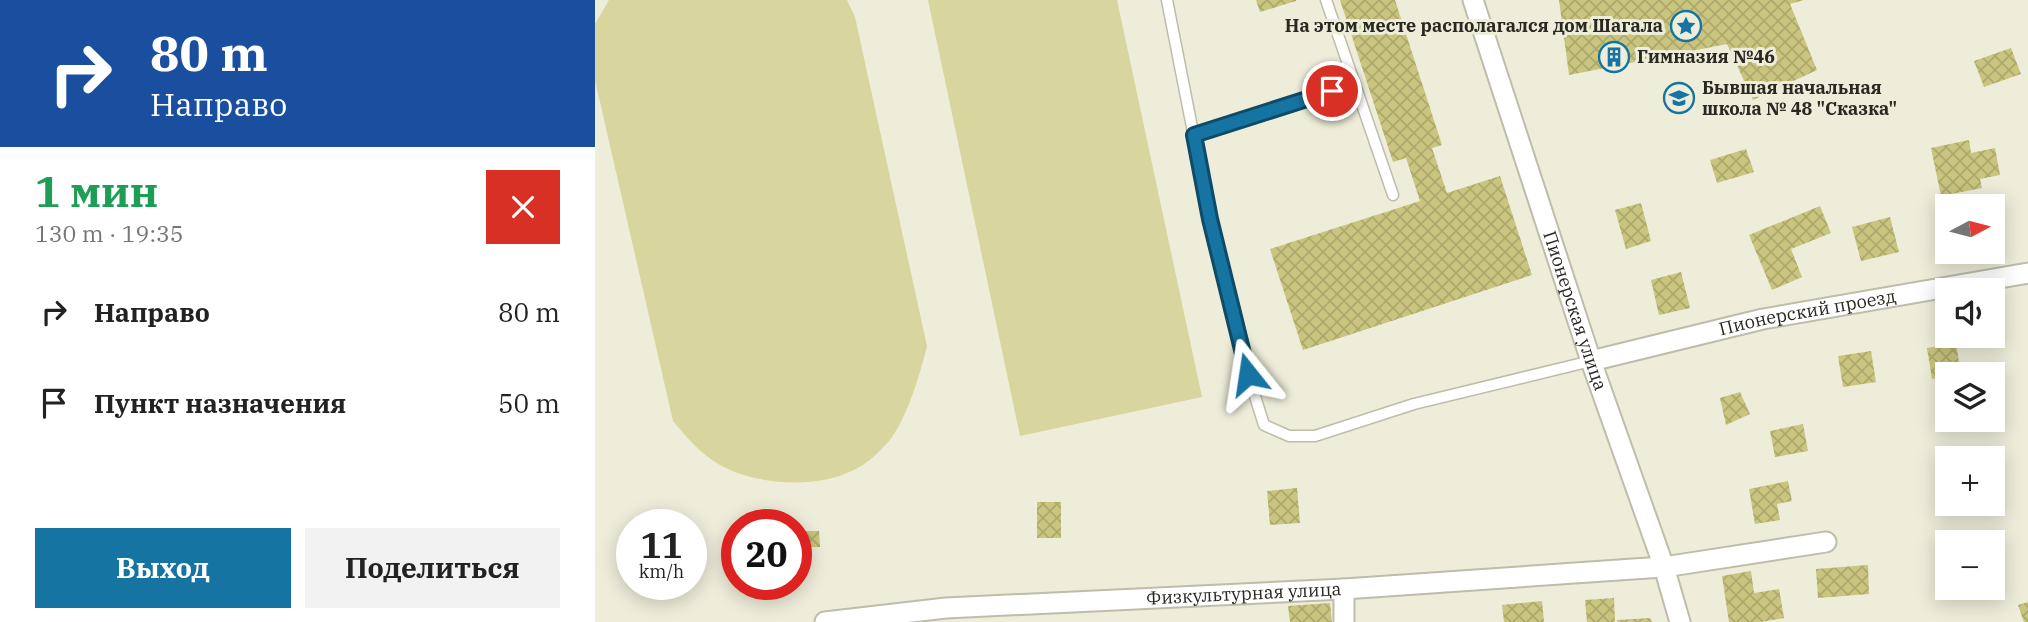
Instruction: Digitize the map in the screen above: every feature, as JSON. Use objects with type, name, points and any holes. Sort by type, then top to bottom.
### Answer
[{"type":"street","name":"Пионерская улица","points":[[1473,0],[1591,361],[1664,567],[1680,622]]},
{"type":"street","name":"Пионерский проезд","points":[[1591,361],[1763,319],[2028,273]]},
{"type":"street","name":"Физкультурная улица","points":[[824,622],[946,608],[1344,589],[1664,567],[1826,542]]},
{"type":"street","points":[[1344,589],[1344,622]]},
{"type":"lane","points":[[1167,0],[1210,219],[1248,374],[1264,425],[1289,436],[1314,436],[1414,404],[1591,361]]},
{"type":"lane","points":[[1326,0],[1393,195]]},
{"type":"lane","points":[[1194,135],[1355,84]]},
{"type":"shaded area","points":[[609,0],[847,0],[855,17],[927,346],[917,383],[896,432],[872,458],[846,474],[810,482],[791,482],[771,481],[735,472],[713,461],[673,421],[595,80],[595,24]]},
{"type":"shaded area","points":[[928,0],[1117,0],[1202,397],[1020,436]]},
{"type":"building","points":[[1256,0],[1296,0],[1296,1],[1260,12]]},
{"type":"building","points":[[1340,0],[1395,0],[1442,145],[1432,148],[1447,193],[1500,176],[1532,275],[1303,350],[1270,249],[1420,201],[1406,158],[1393,162]]},
{"type":"building","name":"Гимназия №46","points":[[1559,0],[1804,0],[1790,4],[1817,70],[1753,100],[1727,44],[1569,75]]},
{"type":"building","points":[[2011,48],[2021,74],[1984,87],[1974,61]]},
{"type":"building","points":[[1969,140],[1971,153],[1995,148],[2000,175],[1980,179],[1982,188],[1941,194],[1931,148]]},
{"type":"building","points":[[1746,149],[1754,172],[1717,183],[1710,160]]},
{"type":"building","points":[[1641,203],[1651,241],[1626,249],[1615,210]]},
{"type":"building","points":[[1820,206],[1831,233],[1791,249],[1802,277],[1772,290],[1749,235]]},
{"type":"building","points":[[1890,217],[1899,252],[1861,261],[1852,227]]},
{"type":"building","points":[[1681,272],[1690,308],[1659,315],[1651,280]]},
{"type":"building","points":[[1927,348],[1957,348],[1959,362],[1935,362],[1935,379],[1932,379]]},
{"type":"building","points":[[1871,351],[1876,382],[1843,387],[1838,356]]},
{"type":"building","points":[[1740,392],[1750,414],[1726,425],[1720,398]]},
{"type":"building","points":[[1803,424],[1808,451],[1775,457],[1770,431]]},
{"type":"building","points":[[1788,481],[1792,501],[1777,504],[1780,520],[1755,524],[1749,489]]},
{"type":"building","points":[[1297,488],[1300,523],[1270,525],[1267,491]]},
{"type":"building","points":[[1037,502],[1061,502],[1061,538],[1037,538]]},
{"type":"building","points":[[812,531],[819,531],[820,547],[812,547]]},
{"type":"building","points":[[1868,565],[1869,594],[1818,598],[1816,569]]},
{"type":"building","points":[[1751,571],[1754,593],[1779,589],[1784,618],[1761,622],[1729,622],[1722,576]]},
{"type":"building","points":[[1614,598],[1615,622],[1587,622],[1585,600]]},
{"type":"building","points":[[1542,601],[1544,622],[1504,622],[1502,605]]},
{"type":"building","points":[[2028,602],[2028,622],[2024,622],[2018,605]]},
{"type":"building","points":[[1330,603],[1332,622],[1290,622],[1288,606]]},
{"type":"building","points":[[1650,618],[1652,622],[1617,622],[1617,620]]},
{"type":"place","name":"На этом месте располагался дом Шагала","points":[[1686,26]]},
{"type":"place","name":"Гимназия №46","points":[[1614,57]]},
{"type":"place","name":"Бывшая начальная школа № 48 \"Сказка\"","points":[[1679,98]]},
{"type":"route","points":[[1248,374],[1210,219],[1194,135],[1332,91]]}]
